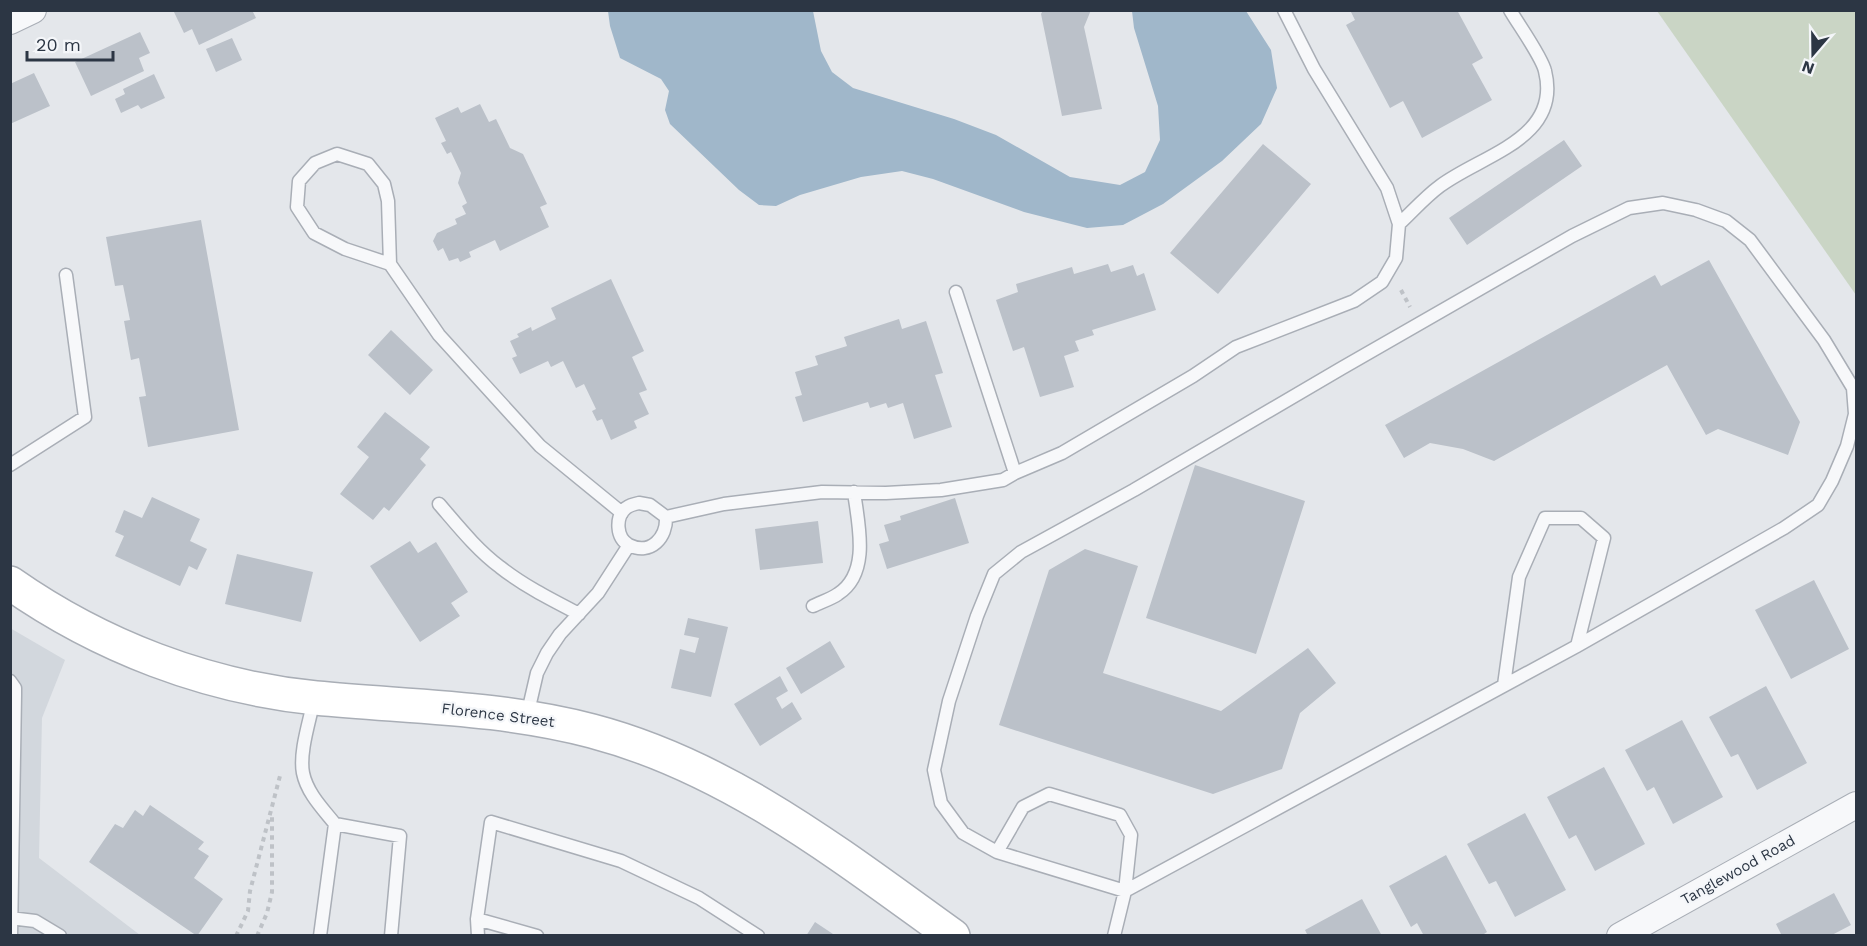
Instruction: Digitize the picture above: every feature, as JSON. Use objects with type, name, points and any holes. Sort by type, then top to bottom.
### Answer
[{"type":"street","points":[[10,21],[33,10]]},
{"type":"street","name":"Florence Street","points":[[10,583],[92,633],[176,668],[220,680],[314,698],[480,710],[527,717],[593,731],[630,742],[706,772],[777,813],[953,936]]},
{"type":"street","name":"Tanglewood Road","points":[[1620,936],[1857,805]]},
{"type":"lane","points":[[666,517],[724,504],[822,492],[886,493],[941,490],[1003,480],[1062,453],[1193,376],[1236,347],[1354,301],[1382,282],[1396,258],[1399,224],[1387,188],[1314,69],[1284,10]]},
{"type":"lane","points":[[1399,224],[1440,186],[1512,144],[1541,119],[1547,102],[1545,70],[1510,10]]},
{"type":"lane","points":[[390,264],[345,249],[314,233],[297,207],[299,182],[315,163],[337,154],[368,164],[384,184],[389,222],[390,264],[439,335],[540,446],[622,513]]},
{"type":"lane","points":[[1663,203],[1696,210],[1726,221],[1750,240],[1824,340],[1853,388],[1855,414],[1847,446],[1832,481],[1818,505],[1784,528],[1577,646],[1125,891],[997,852],[963,833],[941,802],[934,770],[949,701],[994,573],[1021,552],[1134,490],[1419,323],[1572,236],[1629,208],[1663,203]]},
{"type":"lane","points":[[10,465],[84,417],[66,275]]},
{"type":"lane","points":[[956,292],[1015,474]]},
{"type":"lane","points":[[813,606],[839,594],[855,574],[860,542],[854,492]]},
{"type":"lane","points":[[639,503],[650,505],[666,517],[667,528],[663,538],[654,545],[643,548],[629,545],[619,530],[618,521],[628,506],[639,503]]},
{"type":"lane","points":[[439,504],[480,550],[500,568],[534,590],[579,614]]},
{"type":"lane","points":[[1504,685],[1519,577],[1545,518],[1581,518],[1604,538],[1577,646]]},
{"type":"lane","points":[[527,717],[537,673],[547,653],[560,634],[598,593],[629,545]]},
{"type":"lane","points":[[10,681],[15,688],[11,936]]},
{"type":"lane","points":[[314,698],[303,754],[303,772],[309,789],[335,824],[400,836],[392,936]]},
{"type":"lane","points":[[997,852],[1023,807],[1049,794],[1120,815],[1131,835],[1125,891],[1114,936]]},
{"type":"lane","points":[[478,936],[477,919],[491,822],[621,861],[699,898],[758,936]]},
{"type":"lane","points":[[320,936],[335,824]]},
{"type":"lane","points":[[11,918],[35,921],[60,936]]},
{"type":"lane","points":[[477,919],[537,936]]},
{"type":"path","points":[[1389,269],[1419,323]]},
{"type":"path","points":[[237,936],[248,911],[250,891],[281,765]]},
{"type":"path","points":[[257,936],[267,913],[272,892],[272,806]]},
{"type":"shaded area","points":[[10,628],[65,660],[42,718],[39,858],[140,935],[11,935]]},
{"type":"green space","points":[[1657,11],[1856,11],[1856,295]]},
{"type":"water","points":[[608,11],[813,11],[821,51],[832,72],[853,88],[954,119],[996,135],[1070,177],[1120,185],[1145,172],[1160,140],[1158,106],[1134,28],[1132,11],[1246,11],[1271,50],[1277,88],[1261,124],[1222,161],[1163,204],[1123,225],[1087,228],[1024,212],[933,179],[902,171],[861,177],[800,195],[776,206],[759,205],[739,190],[670,124],[665,110],[669,91],[661,79],[620,58]]},
{"type":"building","points":[[178,10],[252,10],[256,18],[199,45],[192,29],[184,33],[174,12]]},
{"type":"building","points":[[1043,10],[1091,10],[1084,27],[1102,109],[1062,116],[1041,14]]},
{"type":"building","points":[[1350,10],[1457,10],[1483,58],[1472,64],[1492,100],[1422,138],[1403,101],[1390,108],[1346,25],[1355,20]]},
{"type":"building","points":[[140,32],[150,53],[139,58],[144,71],[91,96],[75,62]]},
{"type":"building","points":[[232,38],[242,60],[216,72],[206,49]]},
{"type":"building","points":[[34,73],[50,106],[10,124],[10,84]]},
{"type":"building","points":[[154,74],[165,98],[141,109],[138,105],[121,113],[115,99],[125,94],[123,89]]},
{"type":"building","points":[[480,104],[489,122],[496,119],[510,148],[523,154],[547,204],[540,207],[549,227],[500,251],[495,240],[469,252],[471,257],[460,262],[458,258],[449,261],[443,248],[438,251],[433,241],[437,233],[457,224],[455,219],[466,214],[462,206],[467,203],[458,183],[461,173],[451,152],[447,154],[441,143],[446,141],[435,118],[458,107],[461,113]]},
{"type":"building","points":[[1564,140],[1582,166],[1467,245],[1449,218]]},
{"type":"building","points":[[1263,144],[1311,184],[1218,294],[1170,253]]},
{"type":"building","points":[[201,220],[239,430],[148,447],[139,397],[146,396],[139,358],[131,360],[124,321],[130,320],[123,285],[115,286],[106,237]]},
{"type":"building","points":[[1709,260],[1800,422],[1788,455],[1718,429],[1706,435],[1667,365],[1494,461],[1463,449],[1430,443],[1404,458],[1385,425],[1655,275],[1661,286]]},
{"type":"building","points":[[1108,264],[1111,272],[1133,265],[1137,276],[1144,273],[1156,310],[1092,330],[1094,335],[1075,341],[1079,351],[1064,356],[1074,387],[1040,397],[1024,347],[1013,351],[996,300],[1018,292],[1016,284],[1072,267],[1074,274]]},
{"type":"building","points":[[611,279],[644,351],[632,357],[647,390],[639,393],[649,414],[634,421],[637,428],[611,440],[602,419],[597,421],[592,411],[596,409],[584,384],[576,388],[563,361],[551,367],[548,361],[520,374],[512,358],[517,356],[510,341],[519,337],[517,334],[531,327],[532,331],[556,319],[551,308]]},
{"type":"building","points":[[899,319],[902,329],[926,321],[943,373],[935,375],[952,427],[914,439],[903,403],[888,408],[886,403],[870,408],[868,402],[803,422],[795,397],[802,395],[795,372],[818,365],[815,356],[847,346],[844,337]]},
{"type":"building","points":[[391,330],[433,370],[410,395],[368,355]]},
{"type":"building","points":[[385,412],[430,447],[420,459],[426,465],[389,511],[384,507],[373,520],[340,494],[369,457],[357,447]]},
{"type":"building","points":[[1195,465],[1305,501],[1256,654],[1146,618]]},
{"type":"building","points":[[152,497],[200,519],[190,541],[207,549],[197,570],[189,566],[180,586],[115,556],[124,536],[115,532],[124,510],[142,518]]},
{"type":"building","points":[[955,498],[969,543],[887,569],[879,544],[889,541],[884,525],[901,520],[900,516]]},
{"type":"building","points":[[818,521],[823,563],[760,570],[755,529]]},
{"type":"building","points":[[410,541],[418,553],[436,542],[468,592],[451,603],[460,616],[420,642],[370,566]]},
{"type":"building","points":[[1085,549],[1138,566],[1103,673],[1221,711],[1308,648],[1336,683],[1300,713],[1282,769],[1213,794],[999,725],[1049,570]]},
{"type":"building","points":[[237,554],[313,572],[301,622],[225,604]]},
{"type":"building","points":[[1814,580],[1849,649],[1791,679],[1755,610]]},
{"type":"building","points":[[688,618],[728,627],[711,697],[671,688],[680,649],[695,653],[699,638],[684,635]]},
{"type":"building","points":[[830,641],[845,667],[801,694],[786,668]]},
{"type":"building","points":[[780,676],[788,691],[776,698],[782,709],[792,702],[802,719],[760,746],[734,704]]},
{"type":"building","points":[[1766,686],[1807,763],[1757,790],[1738,754],[1731,757],[1709,717]]},
{"type":"building","points":[[1682,720],[1723,797],[1673,824],[1654,787],[1647,791],[1625,750]]},
{"type":"building","points":[[1604,767],[1645,844],[1595,871],[1576,835],[1569,839],[1547,797]]},
{"type":"building","points":[[150,805],[204,842],[198,849],[209,856],[194,878],[223,899],[197,936],[89,862],[115,824],[123,828],[135,810],[143,816]]},
{"type":"building","points":[[1525,813],[1566,890],[1515,917],[1496,881],[1489,884],[1467,844]]},
{"type":"building","points":[[1446,855],[1487,932],[1481,936],[1424,936],[1417,923],[1411,927],[1389,886]]},
{"type":"building","points":[[1834,893],[1851,925],[1830,936],[1782,936],[1776,924]]},
{"type":"building","points":[[1362,899],[1382,936],[1308,936],[1305,930]]},
{"type":"building","points":[[815,922],[836,936],[806,936]]}]
